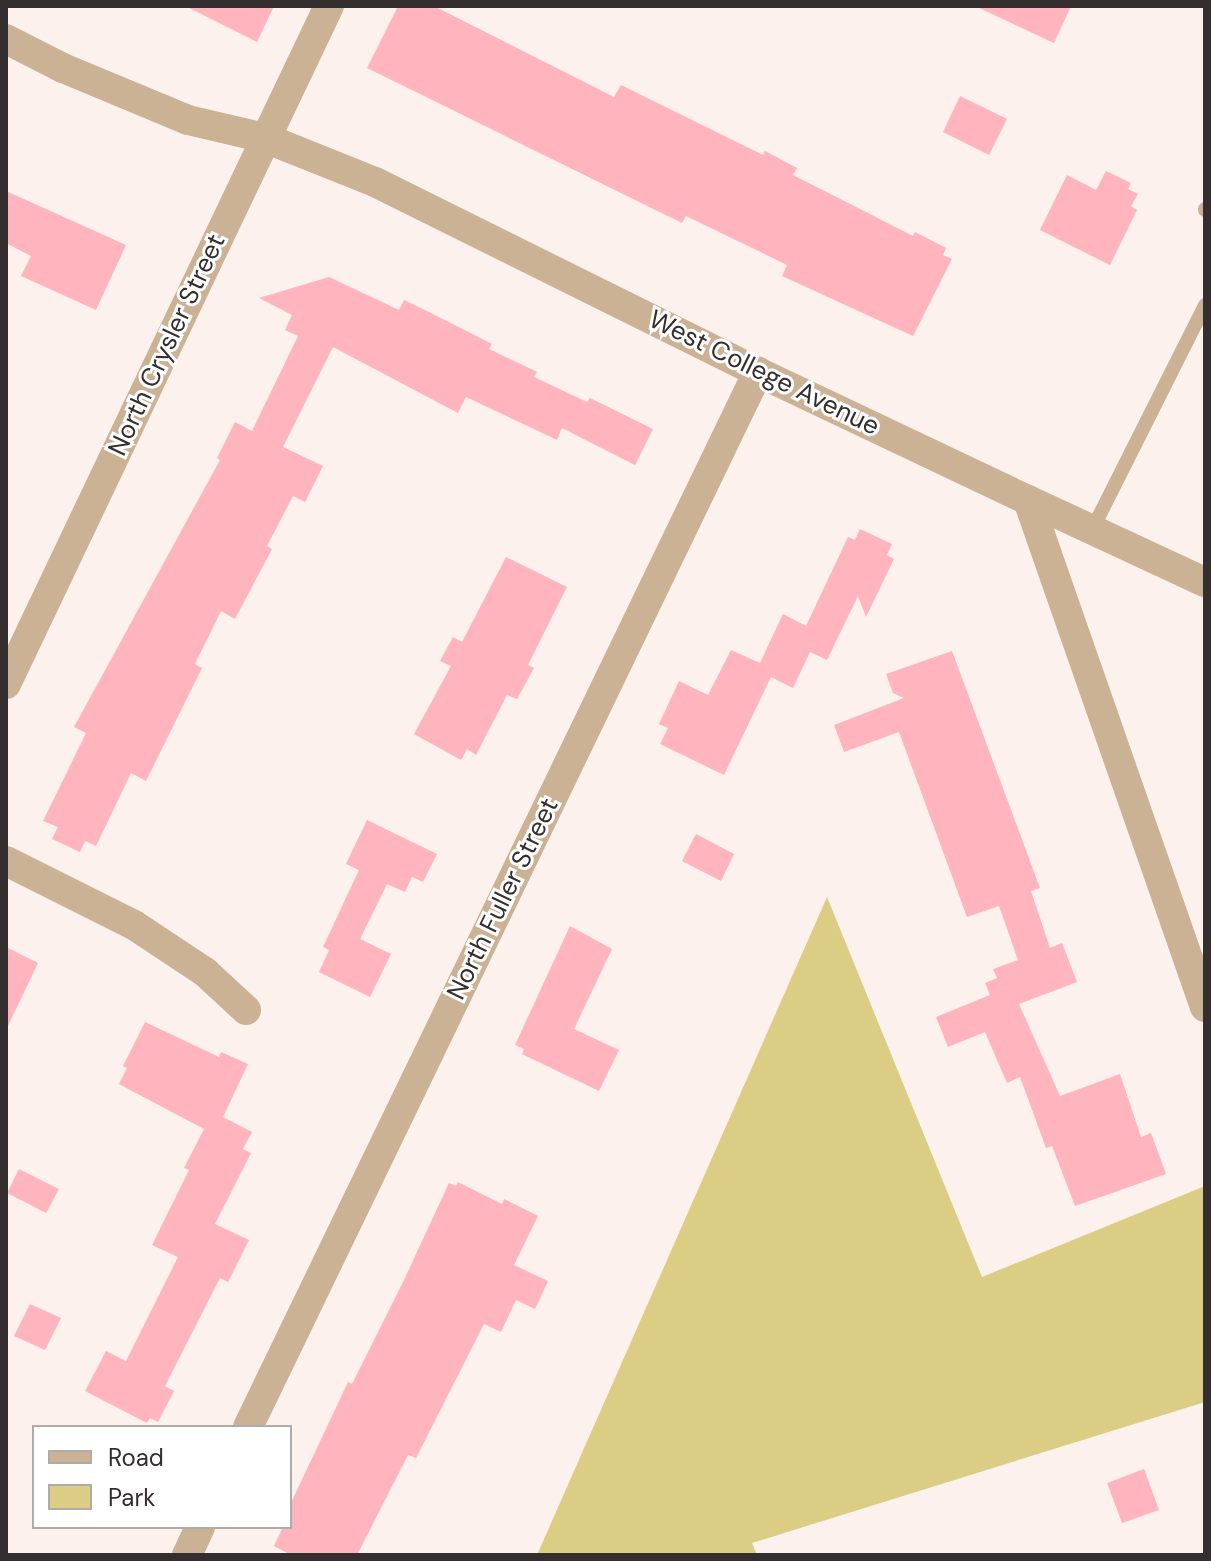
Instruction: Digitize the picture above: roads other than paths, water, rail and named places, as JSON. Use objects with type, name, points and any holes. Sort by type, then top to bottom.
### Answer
[{"type":"street","name":"North Crysler Street","points":[[6,684],[329,6]]},
{"type":"street","name":"West College Avenue","points":[[6,39],[63,68],[188,120],[265,138],[375,182],[758,372],[1205,582]]},
{"type":"street","name":"North Fuller Street","points":[[249,1425],[758,372]]},
{"type":"street","points":[[1028,500],[1205,1007]]},
{"type":"street","points":[[6,861],[134,925],[205,972],[246,1010]]},
{"type":"street","points":[[187,1555],[199,1529]]},
{"type":"lane","points":[[1092,530],[1205,305]]}]
